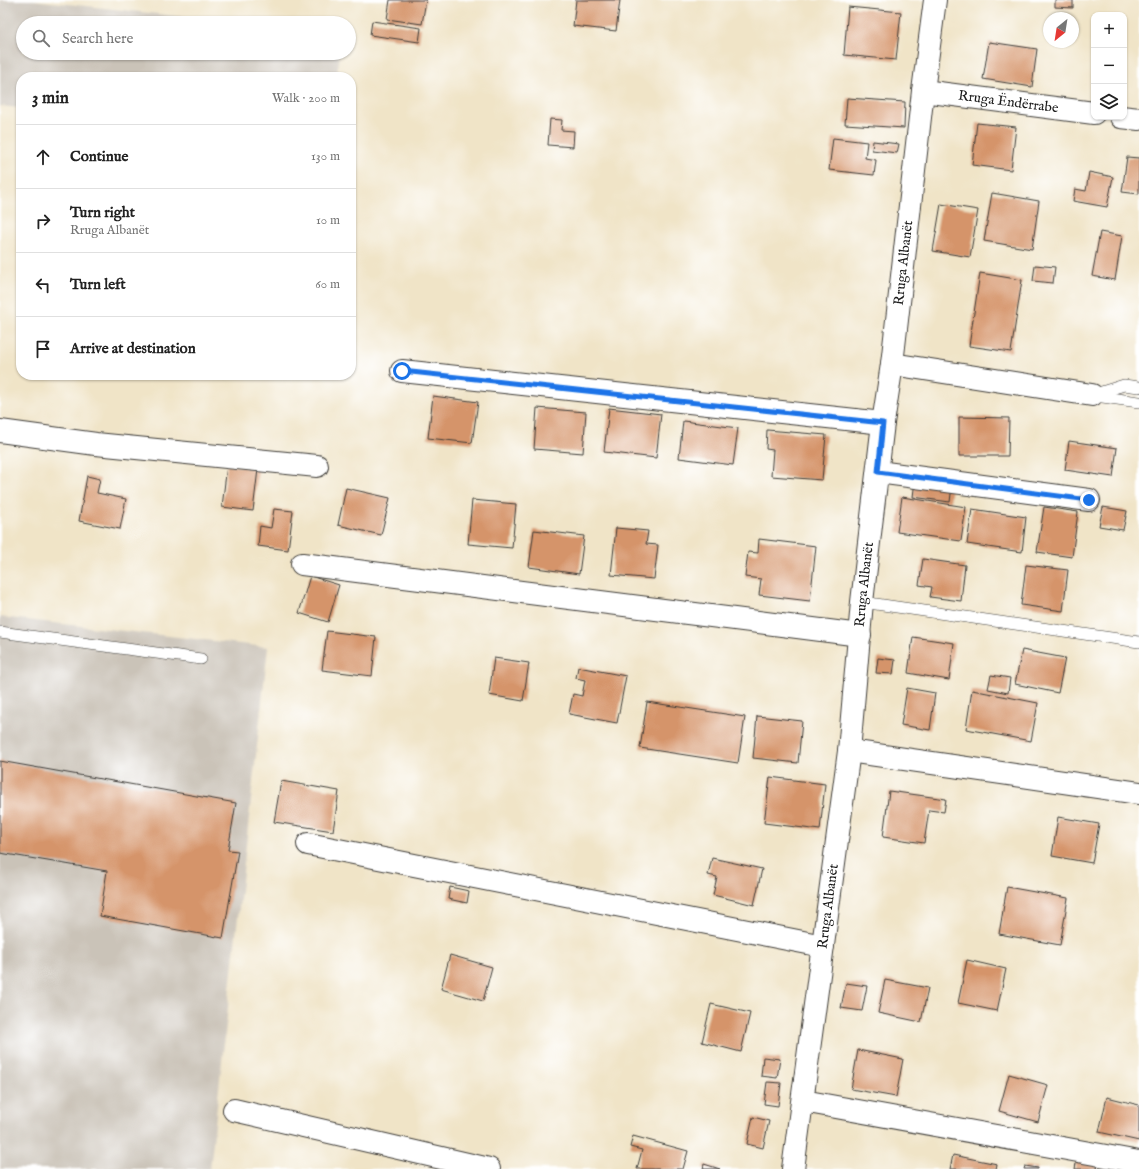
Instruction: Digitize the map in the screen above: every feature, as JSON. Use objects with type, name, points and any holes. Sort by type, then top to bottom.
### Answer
[{"type":"street","name":"Rruga Albanët","points":[[793,1169],[849,751],[862,602],[883,423],[892,364],[934,0]]},
{"type":"street","name":"Rruga Ëndërrabe","points":[[923,91],[1091,113]]},
{"type":"street","points":[[1127,118],[1139,119]]},
{"type":"street","points":[[892,364],[1092,395]]},
{"type":"street","points":[[402,371],[883,423]]},
{"type":"street","points":[[0,431],[96,444],[316,466]]},
{"type":"street","points":[[878,472],[1089,500]]},
{"type":"street","points":[[302,564],[860,635]]},
{"type":"street","points":[[849,751],[1139,793]]},
{"type":"street","points":[[308,844],[823,946]]},
{"type":"street","points":[[803,1101],[1139,1162]]},
{"type":"street","points":[[234,1110],[489,1169]]},
{"type":"lane","points":[[1092,395],[1124,385],[1139,387]]},
{"type":"lane","points":[[1092,395],[1139,402]]},
{"type":"lane","points":[[862,602],[1139,642]]},
{"type":"lane","points":[[0,632],[201,659]]},
{"type":"shaded area","points":[[0,0],[32,0],[176,16],[16,16],[16,60],[338,60],[337,72],[16,72],[16,108],[0,106]]},
{"type":"shaded area","points":[[0,617],[268,647],[210,1169],[0,1169]]},
{"type":"building","points":[[390,0],[426,0],[422,24],[387,19]]},
{"type":"building","points":[[576,0],[620,0],[616,31],[573,26]]},
{"type":"building","points":[[1055,0],[1073,0],[1073,8],[1055,7]]},
{"type":"building","points":[[848,7],[901,12],[896,60],[844,55]]},
{"type":"building","points":[[372,21],[421,28],[419,42],[370,35]]},
{"type":"building","points":[[989,42],[1037,49],[1032,87],[983,79]]},
{"type":"building","points":[[847,98],[905,102],[904,128],[845,124]]},
{"type":"building","points":[[550,119],[562,120],[561,130],[574,131],[573,147],[548,145]]},
{"type":"building","points":[[977,123],[1016,127],[1011,170],[972,165]]},
{"type":"building","points":[[833,138],[867,142],[865,158],[876,160],[874,175],[829,170]]},
{"type":"building","points":[[873,141],[899,144],[897,153],[872,150]]},
{"type":"building","points":[[1127,157],[1139,158],[1139,194],[1122,192]]},
{"type":"building","points":[[1089,172],[1113,177],[1107,207],[1073,201],[1075,189],[1086,191]]},
{"type":"building","points":[[992,193],[1039,201],[1032,249],[984,241]]},
{"type":"building","points":[[941,204],[978,210],[970,257],[933,251]]},
{"type":"building","points":[[1100,232],[1122,236],[1115,280],[1092,276]]},
{"type":"building","points":[[1035,265],[1055,267],[1053,283],[1033,281]]},
{"type":"building","points":[[980,273],[1022,280],[1011,352],[969,346]]},
{"type":"building","points":[[433,396],[478,402],[472,443],[428,438]]},
{"type":"building","points":[[537,408],[586,412],[583,453],[534,449]]},
{"type":"building","points":[[609,408],[661,414],[656,458],[604,452]]},
{"type":"building","points":[[959,417],[1009,418],[1008,456],[959,456]]},
{"type":"building","points":[[683,421],[738,428],[733,465],[679,458]]},
{"type":"building","points":[[767,430],[826,435],[822,480],[771,476],[773,450],[766,449]]},
{"type":"building","points":[[1069,441],[1117,448],[1113,477],[1065,470]]},
{"type":"building","points":[[227,465],[258,469],[253,511],[222,507]]},
{"type":"building","points":[[87,476],[100,479],[97,493],[126,499],[120,529],[79,521]]},
{"type":"building","points":[[915,481],[952,486],[950,502],[913,497]]},
{"type":"building","points":[[346,488],[390,498],[381,535],[338,525]]},
{"type":"building","points":[[902,497],[966,507],[961,541],[897,532]]},
{"type":"building","points":[[472,500],[516,504],[512,548],[468,544]]},
{"type":"building","points":[[1044,507],[1078,512],[1072,557],[1037,552]]},
{"type":"building","points":[[1103,507],[1127,511],[1123,530],[1099,526]]},
{"type":"building","points":[[274,509],[293,511],[288,550],[258,546],[260,526],[271,528]]},
{"type":"building","points":[[972,509],[1026,517],[1022,552],[967,544]]},
{"type":"building","points":[[616,528],[648,531],[646,544],[658,545],[654,579],[611,575]]},
{"type":"building","points":[[534,530],[584,536],[579,574],[529,567]]},
{"type":"building","points":[[759,539],[816,546],[810,601],[759,595],[761,579],[745,577],[748,552],[758,553]]},
{"type":"building","points":[[923,559],[965,565],[961,601],[930,597],[932,587],[919,585]]},
{"type":"building","points":[[1026,565],[1068,570],[1063,611],[1021,605]]},
{"type":"building","points":[[310,576],[339,585],[328,622],[299,613]]},
{"type":"building","points":[[327,631],[376,637],[372,676],[322,670]]},
{"type":"building","points":[[913,637],[954,643],[949,680],[908,673]]},
{"type":"building","points":[[1022,650],[1065,658],[1058,693],[1015,684]]},
{"type":"building","points":[[494,658],[529,663],[523,701],[489,695]]},
{"type":"building","points":[[878,658],[895,660],[893,674],[876,673]]},
{"type":"building","points":[[578,667],[626,676],[617,723],[569,714],[573,694],[582,696],[585,680],[576,678]]},
{"type":"building","points":[[991,675],[1010,678],[1008,693],[988,689]]},
{"type":"building","points":[[907,688],[935,693],[930,730],[901,725]]},
{"type":"building","points":[[972,690],[1038,703],[1031,741],[966,729]]},
{"type":"building","points":[[647,702],[745,717],[738,763],[640,748]]},
{"type":"building","points":[[757,716],[802,721],[798,763],[753,758]]},
{"type":"building","points":[[0,761],[236,803],[228,850],[238,851],[223,938],[100,916],[107,871],[0,853]]},
{"type":"building","points":[[770,777],[825,784],[820,830],[764,823]]},
{"type":"building","points":[[281,781],[339,791],[333,831],[274,822]]},
{"type":"building","points":[[889,791],[946,799],[944,812],[929,810],[924,843],[883,837]]},
{"type":"building","points":[[1058,817],[1099,824],[1092,863],[1052,856]]},
{"type":"building","points":[[712,858],[762,869],[754,905],[713,895],[717,877],[708,875]]},
{"type":"building","points":[[450,887],[469,891],[467,903],[448,899]]},
{"type":"building","points":[[1007,887],[1068,898],[1060,945],[999,934]]},
{"type":"building","points":[[450,955],[492,967],[483,1001],[441,989]]},
{"type":"building","points":[[967,960],[1006,969],[997,1011],[958,1003]]},
{"type":"building","points":[[885,980],[928,988],[921,1022],[878,1013]]},
{"type":"building","points":[[846,983],[867,986],[862,1011],[841,1008]]},
{"type":"building","points":[[711,1004],[750,1013],[741,1052],[702,1042]]},
{"type":"building","points":[[858,1050],[903,1059],[896,1097],[851,1089]]},
{"type":"building","points":[[763,1057],[780,1059],[777,1078],[761,1076]]},
{"type":"building","points":[[1009,1074],[1048,1085],[1038,1122],[999,1111]]},
{"type":"building","points":[[767,1082],[781,1083],[778,1106],[764,1104]]},
{"type":"building","points":[[1107,1097],[1139,1105],[1139,1141],[1099,1132]]},
{"type":"building","points":[[753,1117],[769,1121],[763,1148],[747,1144]]},
{"type":"building","points":[[633,1136],[688,1151],[683,1169],[637,1169],[642,1150],[630,1147]]},
{"type":"building","points":[[953,1155],[997,1164],[996,1169],[950,1169]]},
{"type":"building","points":[[1077,1157],[1098,1162],[1097,1169],[1075,1169]]},
{"type":"building","points":[[704,1164],[720,1169],[703,1169]]},
{"type":"building","points":[[1025,1166],[1038,1168],[1038,1169],[1024,1169]]},
{"type":"route","points":[[402,371],[883,423],[878,472],[1089,500]]}]
